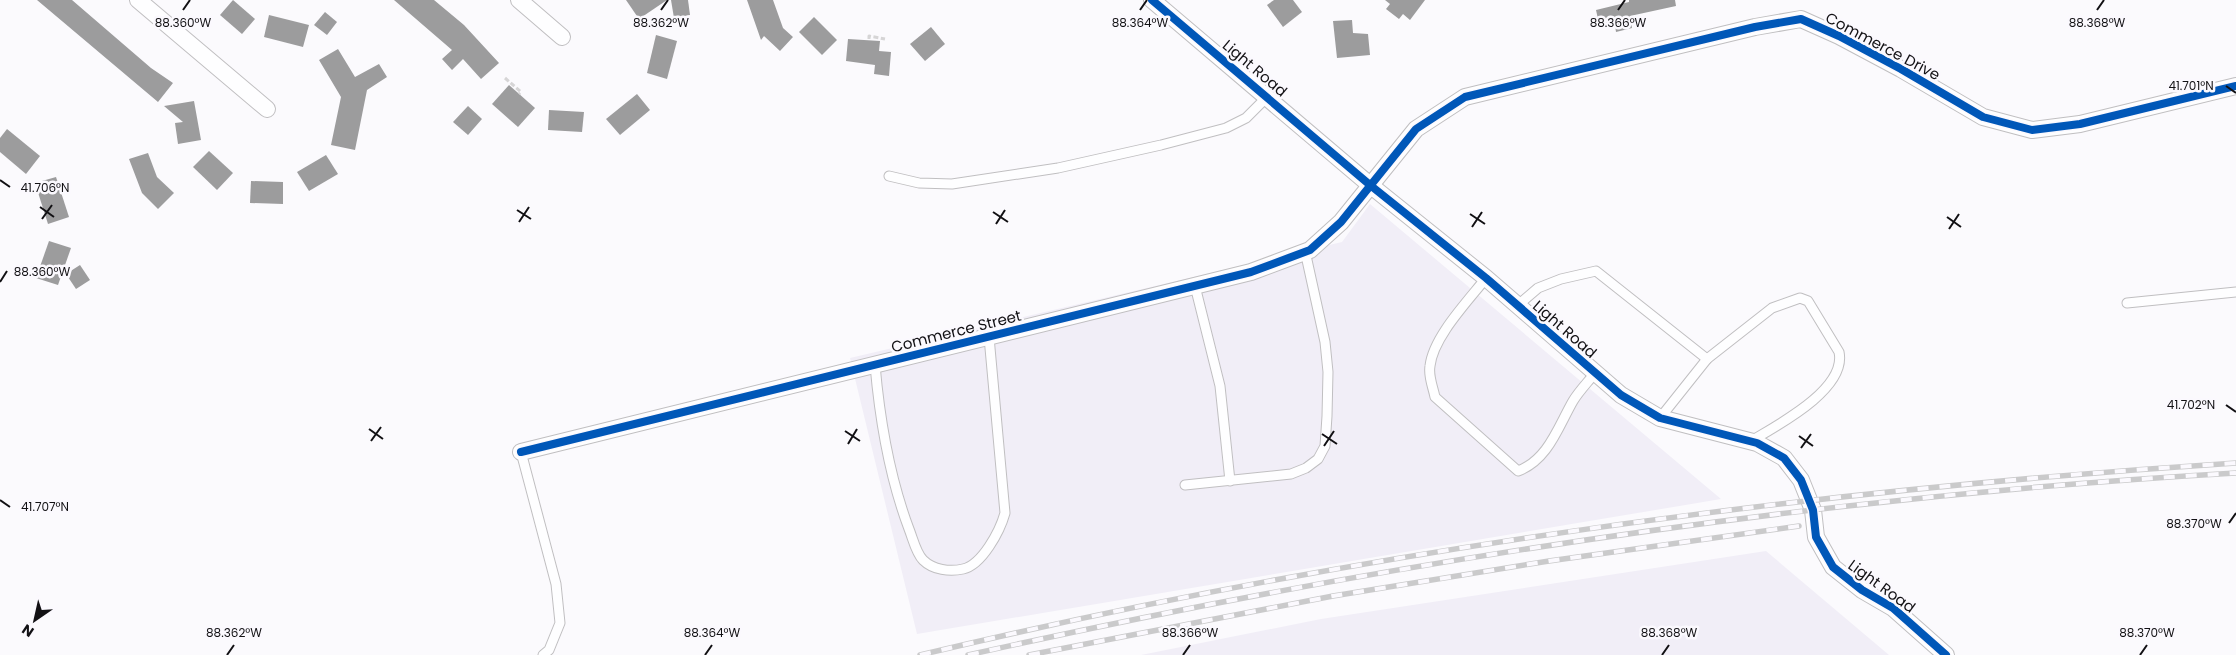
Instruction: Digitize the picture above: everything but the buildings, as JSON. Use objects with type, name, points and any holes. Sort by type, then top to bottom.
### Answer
[{"type":"street","points":[[138,0],[267,108]]},
{"type":"street","points":[[519,0],[562,37]]},
{"type":"street","name":"Light Road","points":[[1152,0],[1370,184],[1486,278],[1621,396],[1660,418],[1751,441],[1784,458],[1801,480],[1813,510],[1816,537],[1833,567],[1862,590],[1893,608],[1946,655]]},
{"type":"street","name":"Commerce Drive","points":[[1370,184],[1416,129],[1465,97],[1755,27],[1801,20],[1839,36],[1983,117],[2032,130],[2080,124],[2236,86]]},
{"type":"street","name":"Commerce Street","points":[[520,452],[1251,272],[1305,251],[1341,222],[1370,184]]},
{"type":"lane","points":[[889,176],[920,183],[952,184],[1058,168],[1161,146],[1226,128],[1246,118],[1267,97]]},
{"type":"lane","points":[[1185,486],[1291,474],[1306,468],[1318,459],[1325,446],[1328,372],[1325,342],[1305,251]]},
{"type":"lane","points":[[1517,306],[1538,288],[1561,279],[1596,271],[1707,359]]},
{"type":"lane","points":[[1486,278],[1441,338],[1430,366],[1431,380],[1435,397],[1518,471],[1531,466],[1552,442],[1574,400],[1595,373]]},
{"type":"lane","points":[[1195,286],[1220,386],[1230,480]]},
{"type":"lane","points":[[2127,303],[2236,292]]},
{"type":"lane","points":[[1660,418],[1707,359],[1772,308],[1800,298],[1808,301],[1839,352],[1841,360],[1831,382],[1803,409],[1751,441]]},
{"type":"lane","points":[[875,365],[880,420],[901,506],[917,549],[923,560],[934,568],[951,570],[968,568],[980,557],[998,533],[1005,513],[989,337]]},
{"type":"lane","points":[[520,452],[557,594],[560,623],[549,650],[543,655]]},
{"type":"path","points":[[869,40],[869,36],[885,38]]},
{"type":"path","points":[[505,78],[521,92],[519,94]]},
{"type":"shaded area","points":[[1370,204],[1721,499],[917,634],[850,358],[1342,242]]},
{"type":"shaded area","points":[[1766,551],[1889,655],[1141,655],[1321,619]]},
{"type":"railway","points":[[920,655],[1082,618],[1246,585],[1410,556],[1574,531],[1739,509],[1905,490],[2070,475],[2236,463]]},
{"type":"railway","points":[[968,655],[1125,621],[1282,591],[1440,563],[1599,538],[1917,498],[2076,484],[2236,473]]},
{"type":"railway","points":[[1029,655],[1333,596],[1549,561],[1799,526]]},
{"type":"cycle path","points":[[1152,0],[1370,185],[1486,278],[1621,395],[1660,418],[1757,443],[1784,458],[1801,480],[1813,510],[1816,537],[1833,567],[1862,590],[1893,608],[1946,655]]},
{"type":"cycle path","points":[[521,452],[1251,272],[1310,250],[1341,222],[1416,129],[1465,97],[1755,27],[1801,19],[1839,36],[1901,69],[1983,117],[2032,130],[2080,124],[2236,86]]}]
